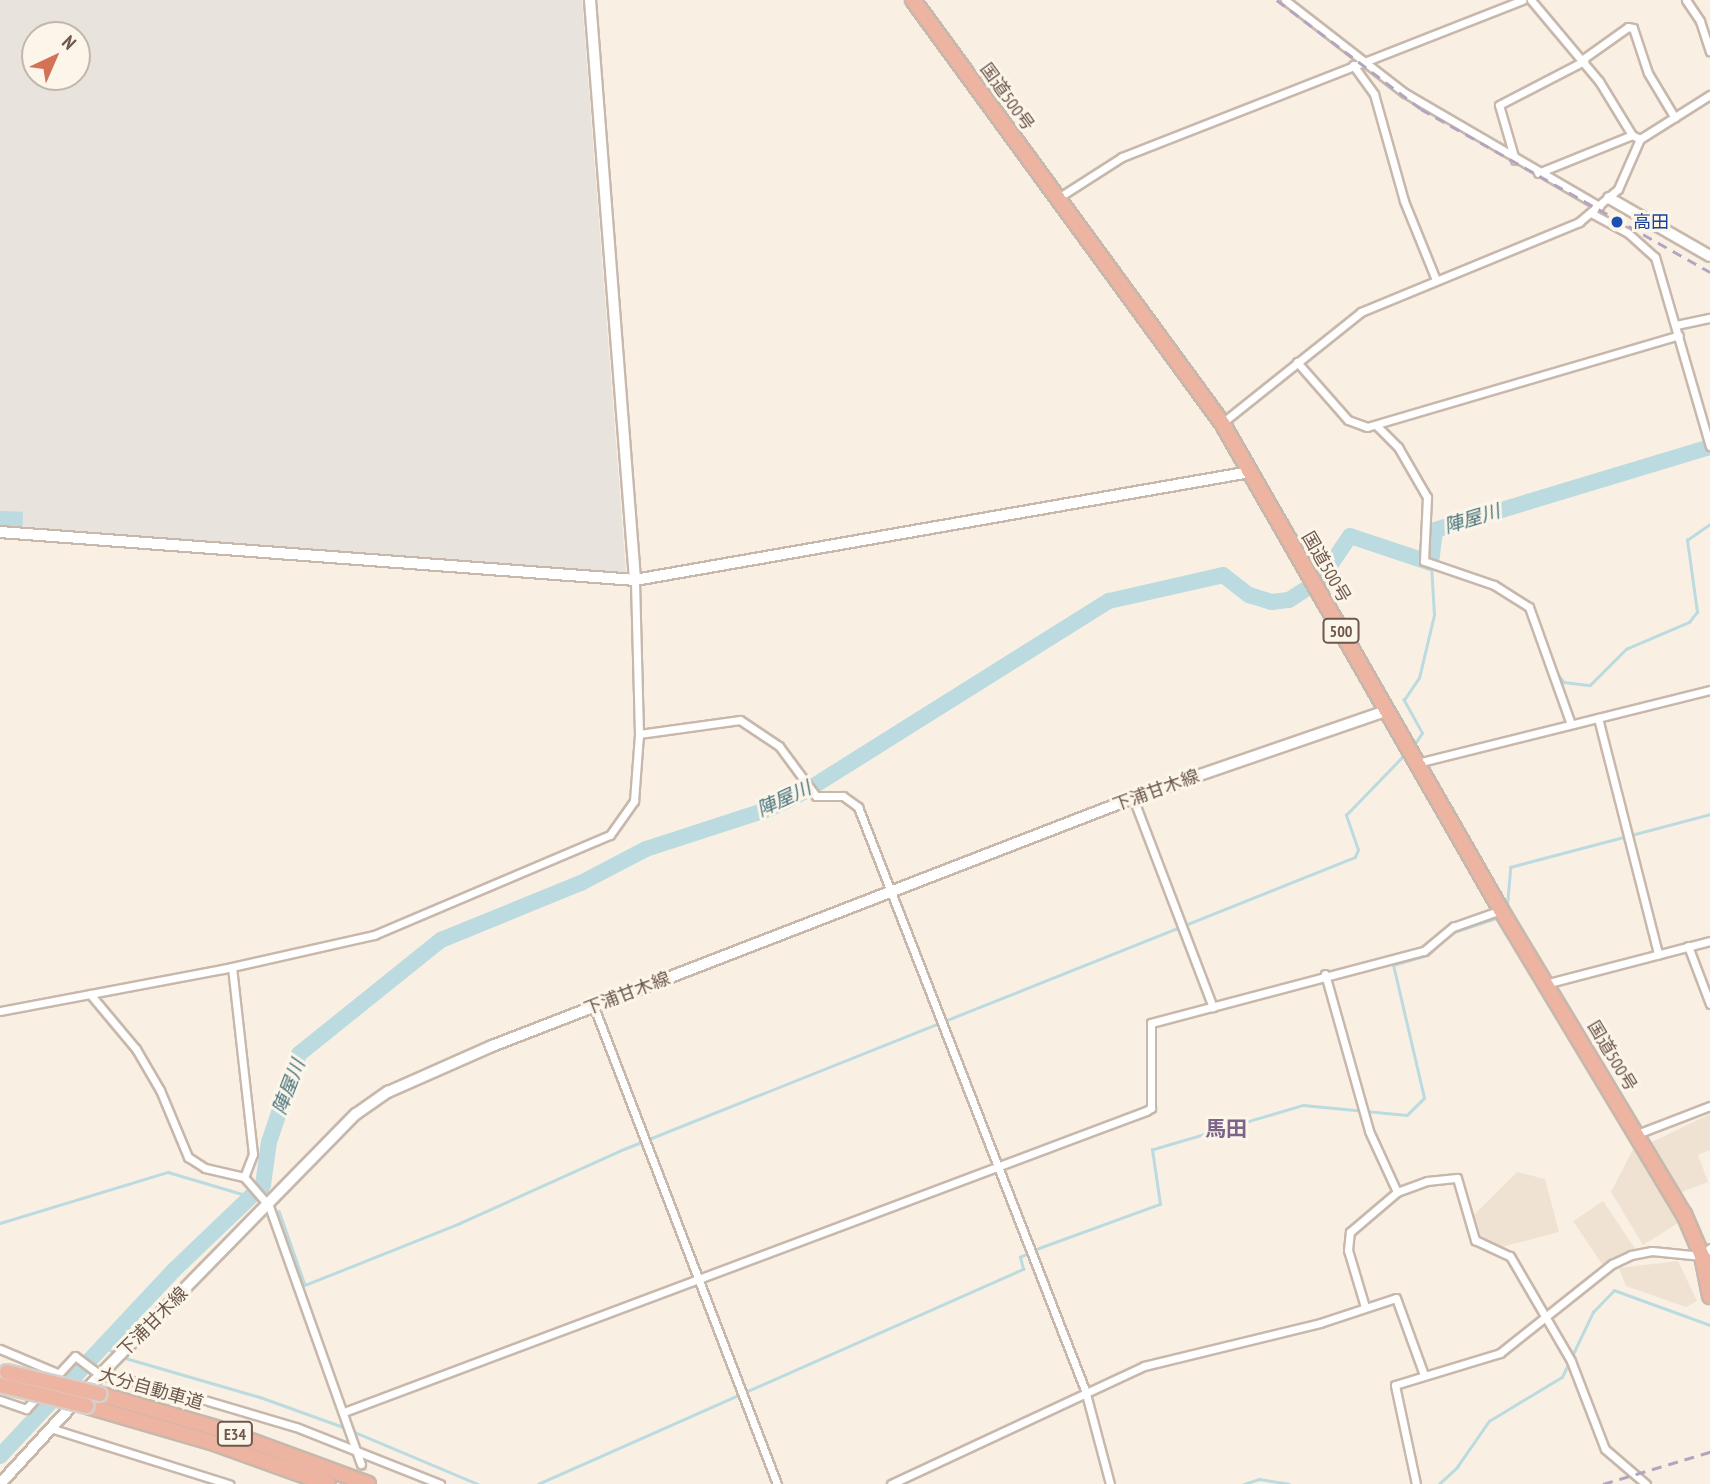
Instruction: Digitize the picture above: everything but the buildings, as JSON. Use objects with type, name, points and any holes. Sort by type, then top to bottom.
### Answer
[{"type":"highway","name":"国道500号","points":[[913,0],[1222,423],[1501,910],[1707,1255],[1710,1296]]},
{"type":"highway","name":"大分自動車道","points":[[4,1371],[99,1394],[216,1428],[368,1484]]},
{"type":"highway","name":"大分自動車道","points":[[0,1385],[87,1405],[211,1442],[328,1484]]},
{"type":"street","points":[[0,1011],[232,967],[374,935],[610,835],[634,800],[639,734],[635,580],[590,0]]},
{"type":"street","points":[[1286,0],[1357,63],[1514,160],[1599,206]]},
{"type":"street","points":[[1057,198],[1122,157],[1522,0]]},
{"type":"street","points":[[1533,0],[1583,60],[1632,135],[1640,139]]},
{"type":"street","points":[[1686,0],[1700,21],[1710,51]]},
{"type":"street","points":[[1514,160],[1499,106],[1583,60],[1628,27],[1633,28],[1648,73],[1675,118]]},
{"type":"street","points":[[1357,63],[1374,94],[1404,201],[1436,281]]},
{"type":"street","points":[[1222,423],[1362,312],[1564,230],[1591,213],[1609,198],[1640,139],[1710,95]]},
{"type":"street","points":[[1538,173],[1632,135]]},
{"type":"street","points":[[1609,198],[1710,256]]},
{"type":"street","points":[[1591,213],[1628,233],[1655,257],[1710,446]]},
{"type":"street","points":[[1676,325],[1710,318]]},
{"type":"street","points":[[1377,426],[1387,418],[1679,335]]},
{"type":"street","points":[[1297,362],[1348,420],[1377,426],[1398,447],[1427,498],[1423,561],[1494,585],[1529,607],[1570,724]]},
{"type":"street","points":[[0,532],[635,580],[1250,472]]},
{"type":"street","points":[[1417,763],[1710,690]]},
{"type":"street","name":"下浦甘木線","points":[[0,1484],[100,1375],[267,1203],[356,1114],[388,1091],[594,1007],[1133,798],[1386,710]]},
{"type":"street","points":[[1598,718],[1658,954]]},
{"type":"street","points":[[639,734],[740,720],[779,746],[816,796],[843,796],[855,802],[895,892],[1085,1390],[1110,1484]]},
{"type":"street","points":[[1133,798],[1213,1007]]},
{"type":"street","points":[[344,1412],[1146,1111],[1151,1108],[1148,1027],[1325,974],[1424,951],[1453,926],[1501,910]]},
{"type":"street","points":[[1545,984],[1710,941]]},
{"type":"street","points":[[1688,946],[1710,1004]]},
{"type":"street","points":[[232,967],[253,1154],[244,1177]]},
{"type":"street","points":[[1325,974],[1369,1131],[1397,1192]]},
{"type":"street","points":[[90,994],[136,1049],[160,1090],[188,1157],[205,1168],[244,1177],[249,1186],[267,1203],[361,1464]]},
{"type":"street","points":[[594,1007],[777,1484]]},
{"type":"street","points":[[1637,1134],[1710,1106]]},
{"type":"street","points":[[1366,1307],[1347,1238],[1397,1192],[1427,1181],[1457,1178],[1475,1240],[1510,1256],[1571,1361],[1605,1448],[1646,1484]]},
{"type":"street","points":[[1416,1484],[1395,1385],[1500,1353],[1546,1320],[1612,1264],[1631,1255],[1652,1251],[1707,1255]]},
{"type":"street","points":[[891,1484],[1085,1390],[1144,1366],[1321,1323],[1396,1297],[1424,1375]]},
{"type":"street","points":[[0,1349],[57,1373]]},
{"type":"street","points":[[0,1400],[26,1409],[75,1356],[100,1375],[222,1403],[357,1450],[440,1484]]},
{"type":"street","points":[[50,1428],[229,1484]]},
{"type":"shaded area","points":[[0,0],[582,0],[626,573],[0,525]]},
{"type":"shaded area","points":[[1710,1114],[1710,1150],[1698,1155],[1708,1182],[1672,1196],[1652,1142]]},
{"type":"shaded area","points":[[1633,1149],[1678,1223],[1643,1245],[1611,1192]]},
{"type":"shaded area","points":[[1517,1172],[1545,1179],[1559,1232],[1494,1249],[1481,1241],[1471,1218]]},
{"type":"shaded area","points":[[1603,1201],[1635,1248],[1605,1268],[1573,1221]]},
{"type":"shaded area","points":[[1678,1261],[1697,1301],[1686,1307],[1626,1286],[1619,1268]]},
{"type":"water","points":[[0,511],[23,512],[22,527],[0,526]]},
{"type":"waterway","name":"陣屋川","points":[[0,1456],[174,1270],[263,1185],[269,1142],[299,1054],[441,940],[581,883],[646,849],[769,809],[804,792],[1109,601],[1223,575],[1249,595],[1272,602],[1289,600],[1320,580],[1350,536],[1431,563],[1435,530],[1710,447]]},
{"type":"waterway","points":[[1556,672],[1564,682],[1590,685],[1626,649],[1689,622],[1697,612],[1687,540],[1710,524]]},
{"type":"waterway","points":[[1414,745],[1422,733],[1404,700],[1419,678],[1434,615],[1431,564]]},
{"type":"waterway","points":[[1535,613],[1553,663]]},
{"type":"waterway","points":[[279,1211],[305,1285],[460,1223],[624,1149],[1355,857],[1358,850],[1346,815],[1407,752]]},
{"type":"waterway","points":[[1507,905],[1510,867],[1710,814]]},
{"type":"waterway","points":[[538,1484],[1023,1269],[1020,1257],[1039,1248],[1160,1204],[1152,1150],[1303,1105],[1407,1115],[1424,1098],[1393,965],[1428,955],[1451,933],[1497,918]]},
{"type":"waterway","points":[[0,1223],[168,1172],[249,1196]]},
{"type":"waterway","points":[[263,1185],[268,1192]]},
{"type":"waterway","points":[[1439,1484],[1457,1467],[1489,1421],[1562,1377],[1593,1312],[1614,1290],[1710,1325]]},
{"type":"waterway","points":[[104,1346],[116,1354]]},
{"type":"waterway","points":[[122,1357],[260,1397],[346,1428]]},
{"type":"waterway","points":[[352,1431],[478,1484]]},
{"type":"waterway","points":[[1244,1484],[1259,1479],[1289,1484]]},
{"type":"tunnel","points":[[361,1464],[368,1483]]},
{"type":"railway","points":[[1277,0],[1421,109],[1710,272]]},
{"type":"railway","points":[[1603,1484],[1710,1452]]},
{"type":"place","name":"高田","points":[[1617,222]]},
{"type":"district","name":"馬田","points":[[1226,1129]]}]
